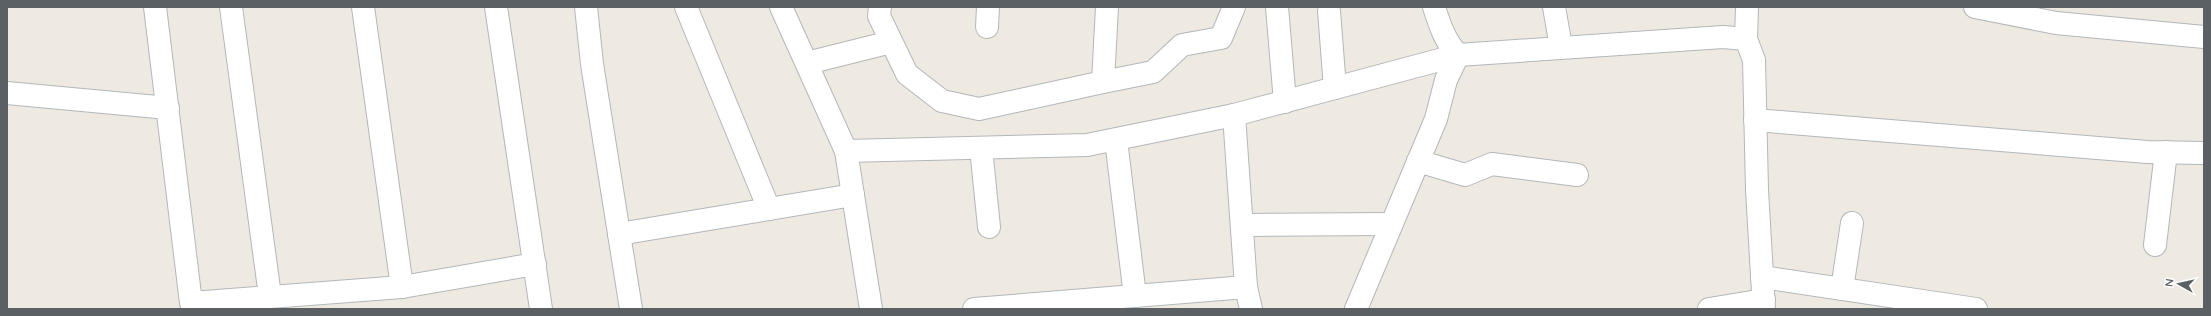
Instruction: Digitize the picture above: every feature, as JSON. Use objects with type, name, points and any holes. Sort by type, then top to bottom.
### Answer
[{"type":"street","points":[[155,7],[191,306],[270,296],[402,287],[534,264]]},
{"type":"street","points":[[232,7],[270,296]]},
{"type":"street","points":[[363,7],[402,287]]},
{"type":"street","points":[[496,7],[541,309]]},
{"type":"street","points":[[586,7],[592,64],[631,309]]},
{"type":"street","points":[[686,7],[769,209]]},
{"type":"street","points":[[781,7],[846,151],[871,309]]},
{"type":"street","points":[[880,7],[879,16],[907,74],[942,100],[979,109],[1153,72],[1182,45],[1221,38],[1234,7]]},
{"type":"street","points":[[1103,82],[1106,7]]},
{"type":"street","points":[[1277,7],[1285,102]]},
{"type":"street","points":[[1434,7],[1440,28],[1448,44],[1458,55]]},
{"type":"street","points":[[1554,7],[1561,47]]},
{"type":"street","points":[[1710,309],[1764,304],[1755,120],[1754,60],[1746,39],[1747,7]]},
{"type":"street","points":[[1975,7],[2057,15],[2204,37]]},
{"type":"street","points":[[1329,11],[1335,88]]},
{"type":"street","points":[[846,151],[1087,146],[1234,115],[1458,55],[1723,37],[1746,39]]},
{"type":"street","points":[[806,63],[891,42]]},
{"type":"street","points":[[1356,309],[1436,119],[1446,80],[1458,55]]},
{"type":"street","points":[[7,94],[168,108]]},
{"type":"street","points":[[1234,115],[1246,287],[1251,309]]},
{"type":"street","points":[[1755,120],[2204,154]]},
{"type":"street","points":[[1116,140],[1135,296]]},
{"type":"street","points":[[980,148],[989,227]]},
{"type":"street","points":[[2155,245],[2166,152]]},
{"type":"street","points":[[1418,161],[1465,175],[1492,164],[1577,175]]},
{"type":"street","points":[[619,234],[853,195]]},
{"type":"street","points":[[1842,289],[1852,223]]},
{"type":"street","points":[[1242,225],[1391,224]]},
{"type":"street","points":[[1762,277],[1976,309]]},
{"type":"street","points":[[974,309],[1246,287]]}]
